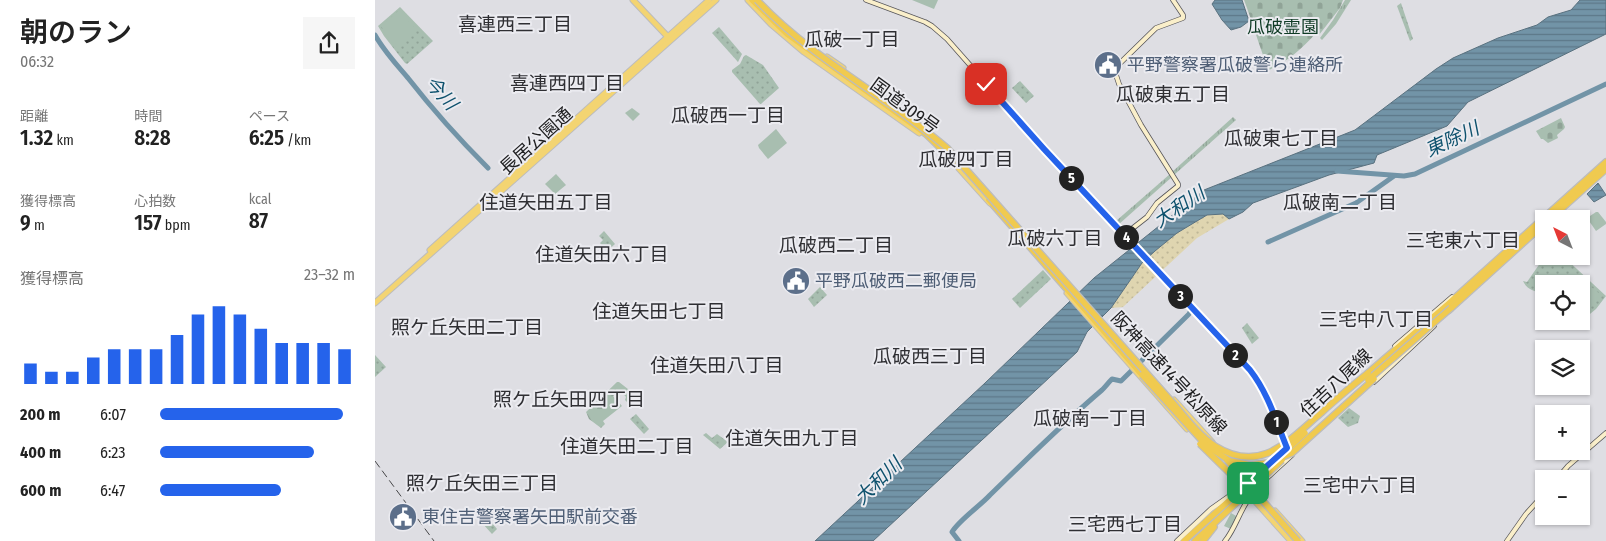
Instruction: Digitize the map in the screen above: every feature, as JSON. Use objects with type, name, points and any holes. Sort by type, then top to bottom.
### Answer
[{"type":"highway","points":[[633,0],[669,38]]},
{"type":"highway","name":"長居公園通","points":[[375,303],[709,0]]},
{"type":"highway","name":"長居公園通","points":[[375,298],[669,38],[716,0]]},
{"type":"highway","name":"国道309号","points":[[748,0],[771,24],[804,52],[935,144],[950,158],[1163,403],[1242,488],[1295,541]]},
{"type":"highway","name":"阪神高速14号松原線","points":[[752,0],[775,24],[801,45],[926,134],[945,151],[1196,435],[1213,451],[1237,463],[1250,465],[1268,463],[1287,456],[1303,444],[1535,233]]},
{"type":"highway","name":"国道309号","points":[[759,0],[799,36],[905,113],[959,158],[1101,322],[1303,541]]},
{"type":"highway","name":"阪神高速14号松原線","points":[[759,0],[778,21],[803,43],[917,123],[947,148],[1205,438],[1219,448],[1242,456],[1261,455],[1282,447],[1448,304],[1606,160]]},
{"type":"highway","points":[[1561,210],[1606,169]]},
{"type":"highway","points":[[1189,541],[1226,513],[1364,383],[1451,308]]},
{"type":"highway","points":[[1114,337],[1131,352],[1165,390],[1295,541]]},
{"type":"highway","points":[[1195,541],[1288,448],[1368,373]]},
{"type":"highway","points":[[1142,376],[1203,448],[1251,493],[1295,541]]},
{"type":"highway","points":[[1184,541],[1203,531]]},
{"type":"highway","points":[[1203,531],[1203,541]]},
{"type":"main road","name":"住吉八尾線","points":[[866,0],[919,20],[932,26],[942,34],[1044,149],[1253,374],[1266,396],[1290,456]]},
{"type":"main road","points":[[1125,235],[1147,217],[1157,203],[1178,185],[1129,103],[1114,69],[1156,28],[1183,18],[1173,0]]},
{"type":"main road","name":"住吉八尾線","points":[[1177,541],[1211,509],[1242,488],[1288,448],[1401,341],[1606,160]]},
{"type":"main road","name":"住吉八尾線","points":[[1225,541],[1255,490],[1535,233]]},
{"type":"main road","points":[[1565,470],[1606,433]]},
{"type":"main road","points":[[1507,541],[1535,504]]},
{"type":"green space","points":[[912,0],[938,0],[934,9]]},
{"type":"green space","name":"瓜破霊園","points":[[1244,0],[1343,0],[1340,8],[1319,35],[1316,33],[1294,54],[1269,70]]},
{"type":"green space","points":[[1345,0],[1351,0],[1336,24],[1322,40],[1320,38]]},
{"type":"green space","points":[[1401,3],[1413,39],[1410,41],[1397,6]]},
{"type":"green space","points":[[400,7],[433,41],[407,64],[378,26]]},
{"type":"green space","points":[[399,10],[416,29],[396,47],[381,26]]},
{"type":"green space","points":[[719,27],[742,54],[738,62],[712,33]]},
{"type":"green space","points":[[746,55],[763,65],[779,88],[761,104],[732,72]]},
{"type":"green space","points":[[1020,81],[1034,96],[1026,103],[1012,88]]},
{"type":"green space","points":[[632,108],[640,114],[633,121],[625,113]]},
{"type":"green space","points":[[1233,117],[1236,120],[1174,175],[1172,172]]},
{"type":"green space","points":[[1561,118],[1565,127],[1557,135],[1558,138],[1548,143],[1541,139],[1536,131]]},
{"type":"green space","points":[[776,129],[787,143],[768,159],[758,145]]},
{"type":"green space","points":[[556,174],[566,185],[555,194],[545,184]]},
{"type":"green space","points":[[1170,174],[1172,177],[1118,225],[1116,221]]},
{"type":"green space","points":[[1598,212],[1606,224],[1596,231],[1590,222],[1590,216]]},
{"type":"green space","points":[[604,231],[615,244],[607,251],[600,243],[603,240],[599,236]]},
{"type":"green space","points":[[1539,265],[1573,265],[1583,275],[1535,275],[1535,291],[1523,281],[1527,282]]},
{"type":"green space","points":[[1043,270],[1051,279],[1020,308],[1012,299]]},
{"type":"green space","points":[[1590,281],[1606,296],[1590,314]]},
{"type":"green space","points":[[1590,286],[1600,294],[1590,306]]},
{"type":"green space","points":[[820,287],[827,295],[814,307],[808,299]]},
{"type":"green space","points":[[1247,323],[1259,338],[1252,344],[1242,328]]},
{"type":"green space","points":[[375,355],[386,367],[375,377]]},
{"type":"green space","points":[[617,382],[633,393],[627,402],[625,400],[626,397],[620,390],[613,396],[622,406],[603,421],[605,424],[601,428],[589,419],[586,412]]},
{"type":"green space","points":[[1349,408],[1360,416],[1358,423],[1348,427],[1338,418]]},
{"type":"green space","points":[[636,414],[649,429],[644,434],[630,419]]},
{"type":"green space","points":[[706,433],[712,438],[717,434],[728,442],[720,449],[703,435]]},
{"type":"green space","points":[[1231,513],[1238,517],[1231,529],[1224,526]]},
{"type":"green space","points":[[488,518],[497,529],[492,534],[482,523]]},
{"type":"sand","points":[[1223,214],[1229,219],[1197,238],[1123,307],[1111,308],[1142,263],[1155,251],[1177,233],[1207,215]]},
{"type":"water","points":[[1215,0],[1242,0],[1249,21],[1241,27],[1231,30],[1212,4]]},
{"type":"water","points":[[1580,0],[1606,0],[1606,34],[1468,102],[1447,126],[1377,155],[1374,163],[1329,175],[1253,203],[1243,212],[1229,219],[1223,214],[1207,215],[1177,233],[1142,263],[1111,308],[1087,332],[1077,352],[873,541],[815,541],[985,383],[1094,278],[1204,190],[1355,130],[1453,58],[1498,38],[1537,25],[1548,17],[1571,10]]},
{"type":"water","points":[[1598,183],[1606,195],[1594,202],[1587,194]]},
{"type":"waterway","name":"今川","points":[[375,35],[390,57],[427,102],[488,168]]},
{"type":"waterway","name":"東除川","points":[[1337,171],[1404,176],[1415,174],[1606,84]]},
{"type":"waterway","points":[[1268,242],[1356,203],[1394,176]]},
{"type":"waterway","points":[[959,541],[952,532],[959,523],[1112,379],[1121,381],[1191,310]]},
{"type":"railway","points":[[375,461],[434,541]]},
{"type":"place","name":"平野警察署瓜破警ら連絡所","points":[[1108,65]]},
{"type":"place","name":"平野瓜破西二郵便局","points":[[796,281]]},
{"type":"place","name":"東住吉警察署矢田駅前交番","points":[[403,517]]},
{"type":"district","name":"喜連西三丁目","points":[[515,24]]},
{"type":"district","name":"瓜破一丁目","points":[[852,39]]},
{"type":"district","name":"喜連西四丁目","points":[[567,83]]},
{"type":"district","name":"瓜破東五丁目","points":[[1173,94]]},
{"type":"district","name":"瓜破西一丁目","points":[[728,115]]},
{"type":"district","name":"瓜破東七丁目","points":[[1281,138]]},
{"type":"district","name":"瓜破四丁目","points":[[966,159]]},
{"type":"district","name":"住道矢田五丁目","points":[[546,202]]},
{"type":"district","name":"瓜破南二丁目","points":[[1340,202]]},
{"type":"district","name":"瓜破六丁目","points":[[1055,238]]},
{"type":"district","name":"三宅東六丁目","points":[[1463,240]]},
{"type":"district","name":"瓜破西二丁目","points":[[836,245]]},
{"type":"district","name":"住道矢田六丁目","points":[[602,254]]},
{"type":"district","name":"住道矢田七丁目","points":[[659,311]]},
{"type":"district","name":"三宅中八丁目","points":[[1376,319]]},
{"type":"district","name":"照ケ丘矢田二丁目","points":[[467,327]]},
{"type":"district","name":"瓜破西三丁目","points":[[930,356]]},
{"type":"district","name":"住道矢田八丁目","points":[[717,365]]},
{"type":"district","name":"照ケ丘矢田四丁目","points":[[569,399]]},
{"type":"district","name":"瓜破南一丁目","points":[[1090,418]]},
{"type":"district","name":"住道矢田九丁目","points":[[792,438]]},
{"type":"district","name":"住道矢田二丁目","points":[[627,446]]},
{"type":"district","name":"照ケ丘矢田三丁目","points":[[482,483]]},
{"type":"district","name":"三宅中六丁目","points":[[1360,485]]},
{"type":"district","name":"三宅西七丁目","points":[[1125,524]]},
{"type":"route","points":[[986,84],[1259,382],[1287,448],[1248,483]]},
{"type":"water label","name":"大和川","points":[[1179,207]]},
{"type":"water label","name":"大和川","points":[[878,481]]}]
